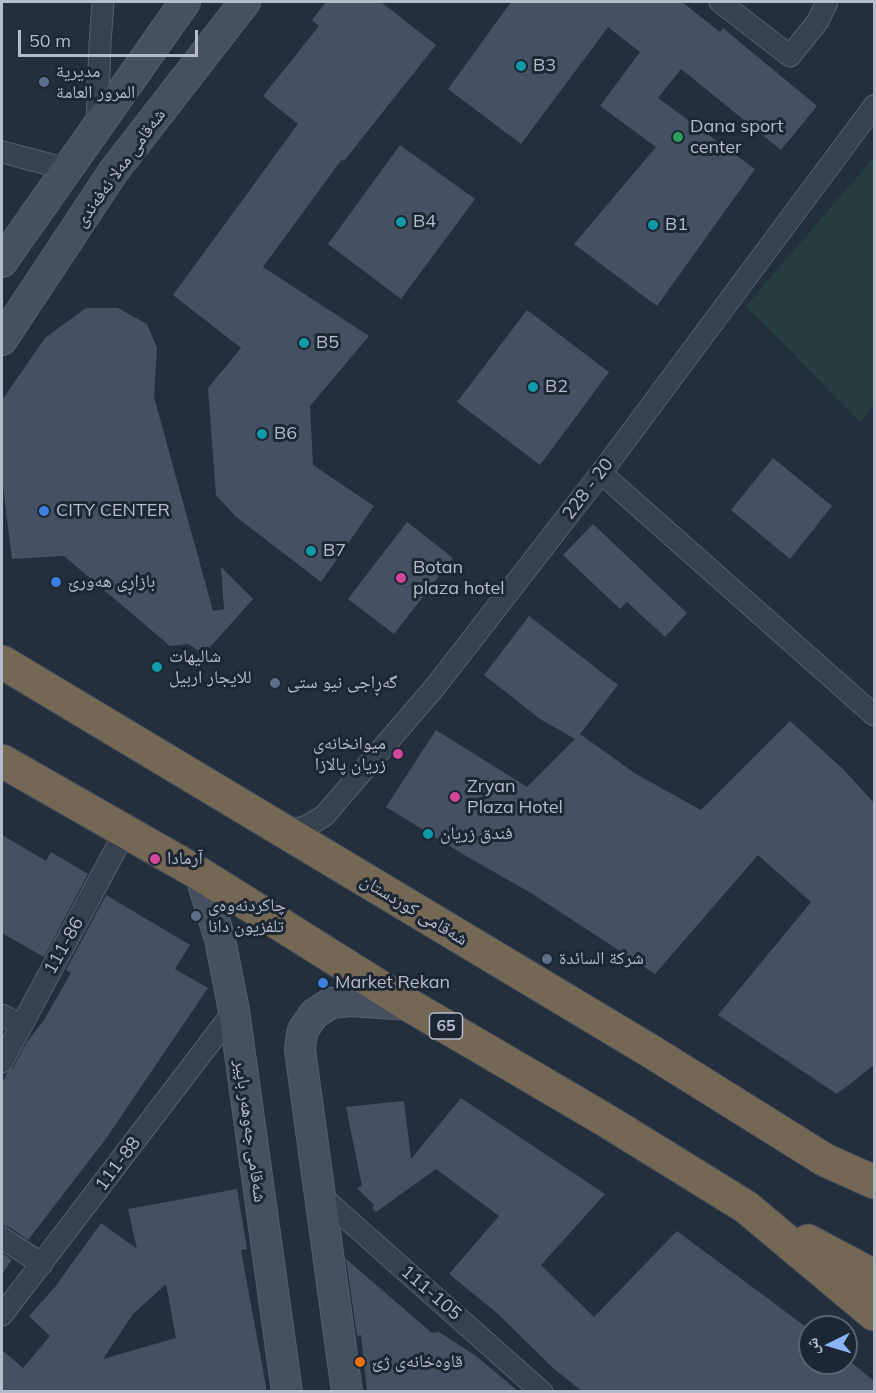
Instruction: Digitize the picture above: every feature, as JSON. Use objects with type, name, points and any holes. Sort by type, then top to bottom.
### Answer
[{"type":"highway","name":"شەقامی کوردستان","points":[[2,662],[652,1052],[825,1160],[874,1182]]},
{"type":"highway","name":"65","points":[[2,760],[200,874],[409,1005],[607,1121],[746,1207],[874,1276]]},
{"type":"highway","name":"شەقامی کوردستان","points":[[825,1160],[874,1203]]},
{"type":"highway","name":"65","points":[[746,1207],[874,1314]]},
{"type":"main road","points":[[2,262],[185,2]]},
{"type":"main road","name":"شەقامی مەلا ئەفەندی","points":[[2,340],[113,172],[245,2]]},
{"type":"main road","points":[[26,227],[60,252]]},
{"type":"main road","name":"شەقامی جەوهەر باپیر","points":[[200,874],[220,939],[234,1011],[286,1392]]},
{"type":"main road","points":[[347,1392],[300,1050],[303,1030],[314,1014],[331,1003],[351,1001],[409,1005]]},
{"type":"street","points":[[97,127],[99,2]]},
{"type":"street","points":[[720,2],[789,56],[818,21],[827,2]]},
{"type":"street","name":"228 - 20","points":[[269,823],[288,829],[307,826],[324,816],[435,687],[601,473],[874,106]]},
{"type":"street","points":[[2,152],[67,170]]},
{"type":"street","points":[[601,473],[874,715]]},
{"type":"street","name":"111-86","points":[[2,1062],[126,830]]},
{"type":"street","name":"111-88","points":[[2,1315],[234,1011]]},
{"type":"street","points":[[2,1015],[20,1025]]},
{"type":"street","name":"111-105","points":[[320,1195],[542,1392]]},
{"type":"street","points":[[2,1238],[42,1264]]},
{"type":"green space","points":[[874,157],[874,405],[860,422],[746,306]]},
{"type":"building","points":[[326,2],[381,2],[436,45],[344,161],[342,159],[263,267],[369,336],[310,406],[313,465],[374,506],[321,582],[235,516],[216,495],[208,388],[241,348],[173,295],[298,124],[263,96],[319,26],[312,20]]},
{"type":"building","points":[[511,2],[682,2],[720,32],[723,28],[817,106],[781,150],[681,69],[658,98],[755,169],[657,306],[574,244],[656,147],[600,106],[640,52],[608,27],[521,144],[448,89]]},
{"type":"building","name":"B4","points":[[400,145],[475,199],[401,299],[328,244]]},
{"type":"building","points":[[86,308],[118,308],[147,324],[157,348],[154,397],[213,611],[224,609],[221,567],[253,599],[204,654],[188,644],[170,646],[64,556],[12,559],[2,479],[2,400],[45,338]]},
{"type":"building","name":"B2","points":[[527,310],[609,372],[540,465],[457,402]]},
{"type":"building","points":[[773,458],[832,506],[790,559],[731,510]]},
{"type":"building","name":"Botan plaza hotel","points":[[407,522],[453,558],[394,634],[348,599]]},
{"type":"building","points":[[593,524],[687,613],[665,637],[627,602],[620,609],[563,555]]},
{"type":"building","points":[[529,616],[618,685],[580,734],[636,774],[701,810],[790,721],[843,769],[874,803],[874,1065],[837,1094],[718,1015],[811,902],[758,855],[655,974],[531,893],[386,807],[436,730],[527,787],[575,739],[540,719],[484,675]]},
{"type":"building","points":[[2,835],[46,861],[51,852],[88,874],[44,957],[2,933]]},
{"type":"building","points":[[106,895],[190,945],[175,969],[208,988],[105,1140],[28,1240],[2,1225],[2,1084],[27,1042],[44,1020],[71,973],[66,970]]},
{"type":"building","points":[[461,1098],[605,1194],[541,1265],[594,1317],[677,1231],[798,1321],[798,1375],[858,1375],[858,1368],[874,1381],[874,1392],[583,1392],[553,1368],[497,1313],[449,1274],[499,1216],[436,1169],[376,1212],[372,1208],[374,1205],[357,1188],[362,1186],[346,1107],[404,1101],[411,1159]]},
{"type":"building","points":[[237,1189],[247,1249],[241,1250],[267,1392],[2,1392],[2,1350],[23,1368],[50,1336],[29,1316],[55,1287],[101,1223],[137,1249],[128,1209]],"holes":[[[166,1284],[176,1338],[103,1359],[133,1314]]]},
{"type":"building","points":[[2,1253],[12,1260],[2,1274]]},
{"type":"building","points":[[346,1259],[432,1333],[439,1332],[476,1356],[519,1392],[367,1392],[361,1335],[357,1336]]},
{"type":"place","name":"B3","points":[[521,66]]},
{"type":"place","name":"مديرية المرور العامة","points":[[44,82]]},
{"type":"place","name":"Dana sport center","points":[[678,137]]},
{"type":"place","name":"B4","points":[[401,222]]},
{"type":"place","name":"B1","points":[[653,225]]},
{"type":"place","name":"B5","points":[[304,343]]},
{"type":"place","name":"B2","points":[[533,387]]},
{"type":"place","name":"B6","points":[[262,434]]},
{"type":"place","name":"CITY CENTER","points":[[44,511]]},
{"type":"place","name":"B7","points":[[311,551]]},
{"type":"place","name":"Botan plaza hotel","points":[[401,578]]},
{"type":"place","name":"بازاڕی هەورێ","points":[[56,582]]},
{"type":"place","name":"شاليهات للايجار اربيل","points":[[157,667]]},
{"type":"place","name":"گەڕاجی نیو ستی","points":[[275,683]]},
{"type":"place","name":"میوانخانەی زریان پالازا","points":[[398,754]]},
{"type":"place","name":"Zryan Plaza Hotel","points":[[455,797]]},
{"type":"place","name":"فندق زريان","points":[[428,834]]},
{"type":"place","name":"آرمادا","points":[[155,859]]},
{"type":"place","name":"چاکردنەوەی تلفزيون دانا","points":[[196,916]]},
{"type":"place","name":"شركة السائدة","points":[[547,959]]},
{"type":"place","name":"Market Rekan","points":[[323,983]]},
{"type":"place","name":"قاوەخانەی ژێ","points":[[360,1362]]}]
